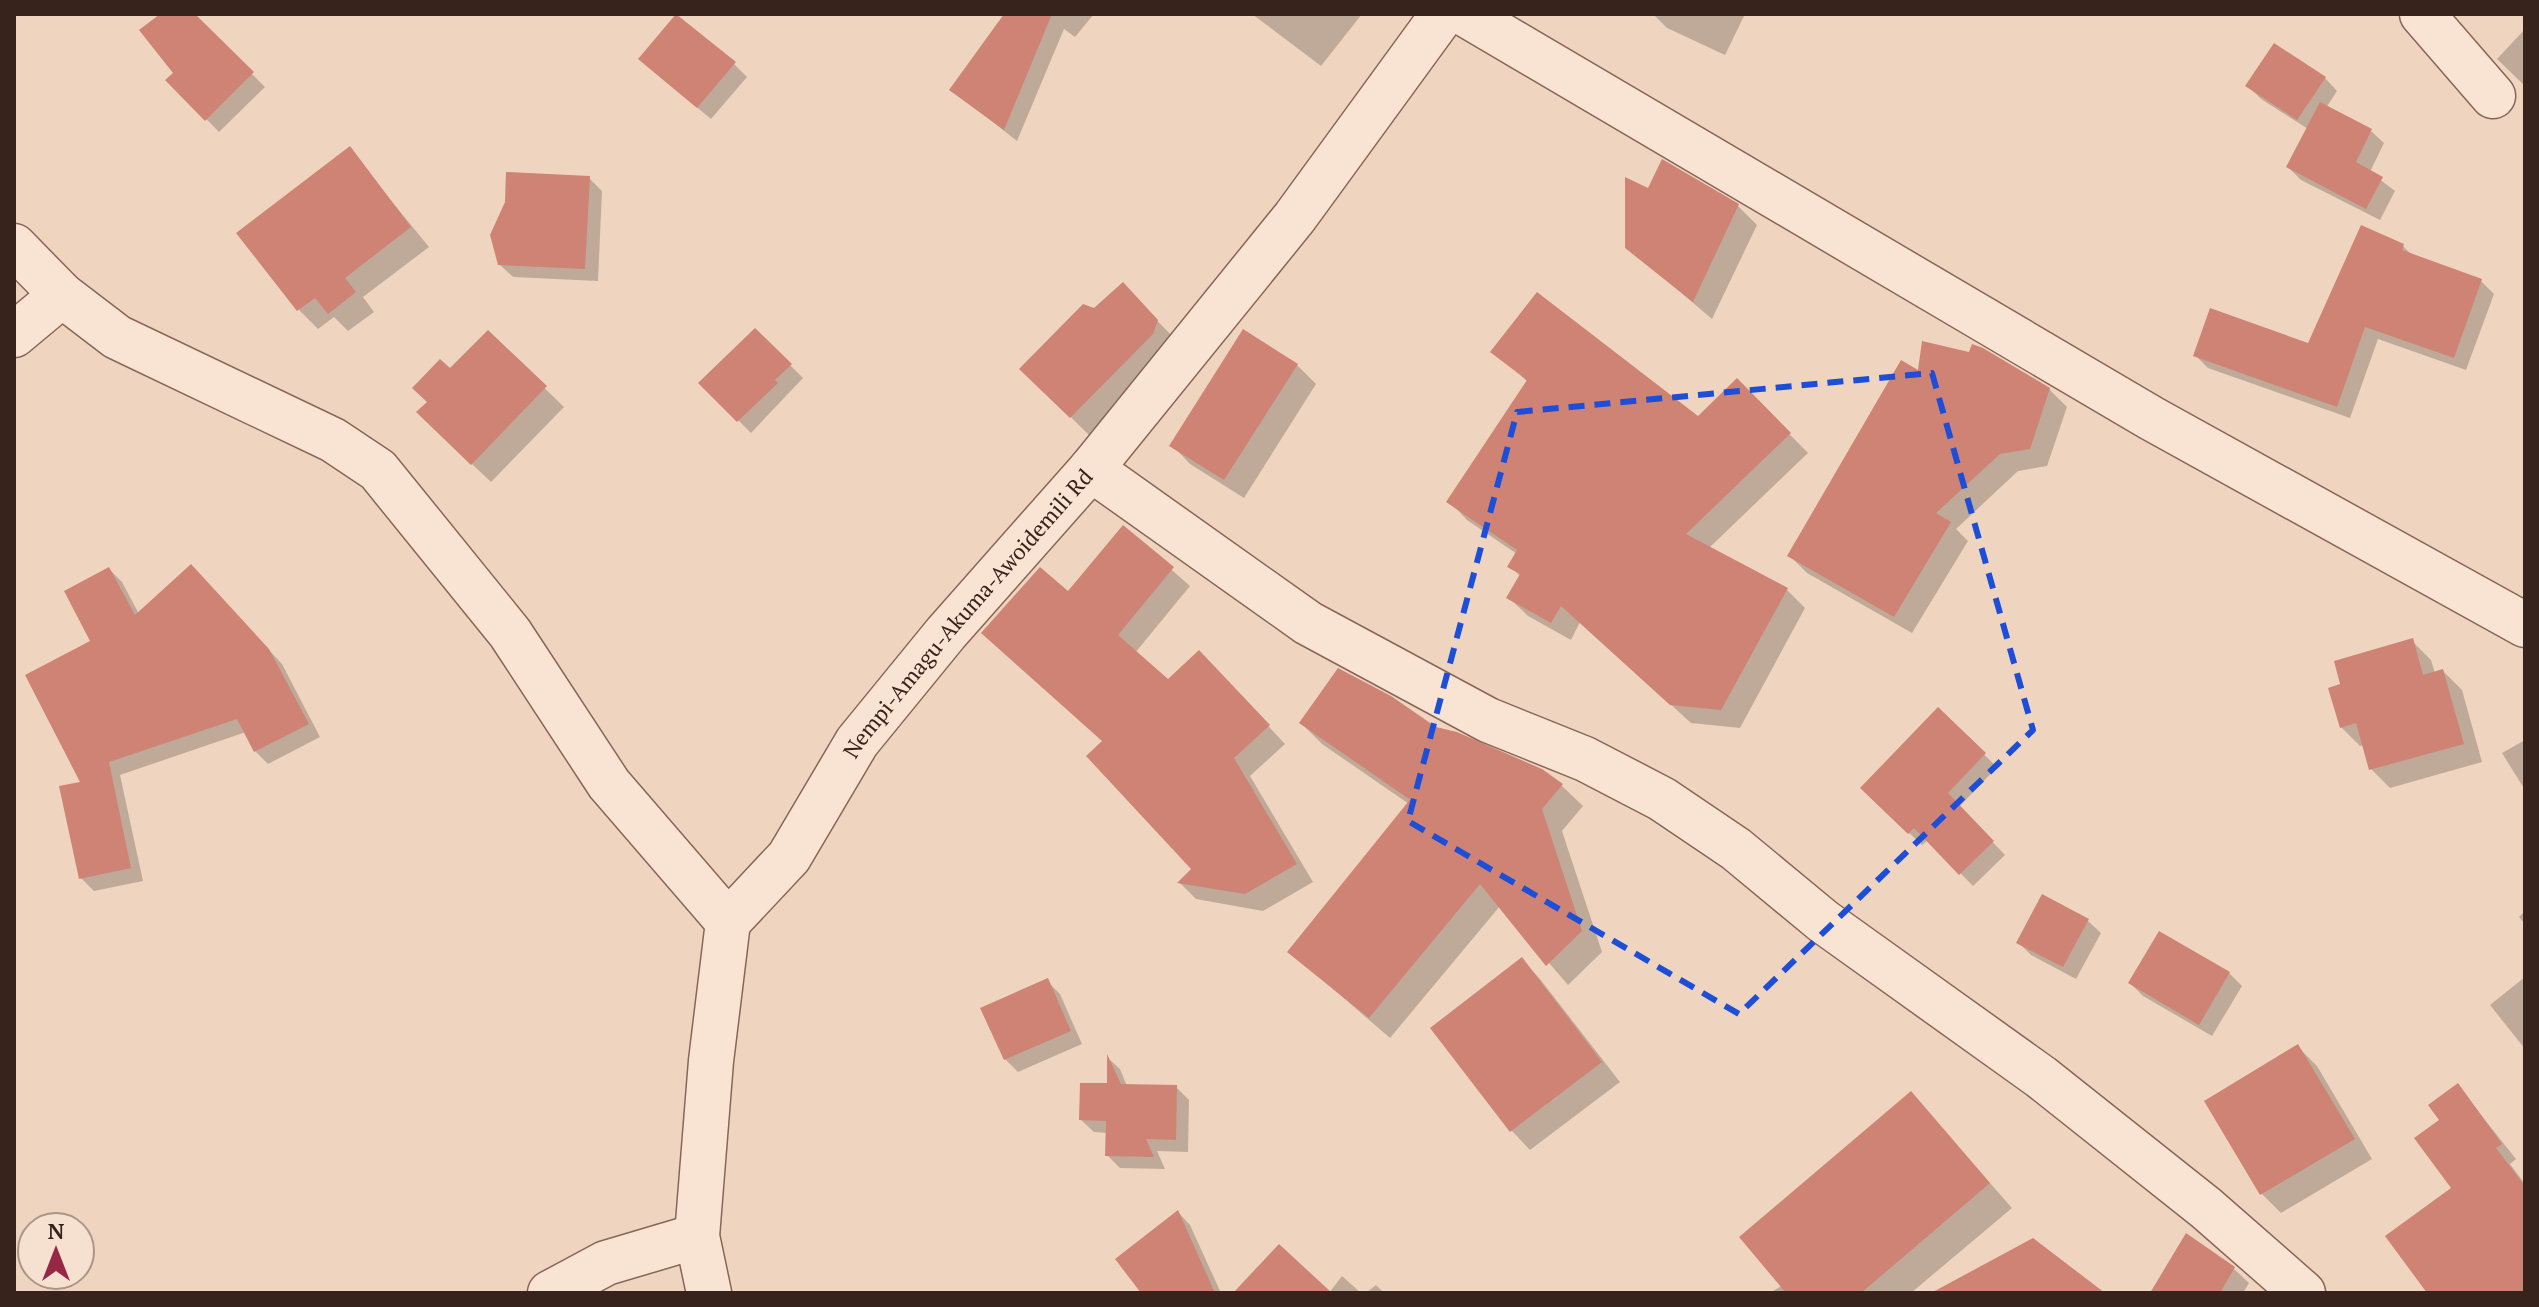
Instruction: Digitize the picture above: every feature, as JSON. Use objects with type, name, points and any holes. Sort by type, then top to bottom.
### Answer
[{"type":"street","name":"Nempi-Amagu-Akuma-Awoidemili Rd","points":[[728,922],[789,857],[857,742],[946,633],[1091,469],[1295,217],[1443,14]]},
{"type":"street","points":[[1465,14],[2151,418],[2525,625]]},
{"type":"street","points":[[2422,14],[2493,96]]},
{"type":"street","points":[[14,246],[62,295],[117,337],[333,440],[378,470],[510,633],[609,784],[728,922],[711,1061],[697,1236],[709,1293]]},
{"type":"street","points":[[14,335],[62,295]]},
{"type":"street","points":[[1091,469],[1308,623],[1488,720],[1585,759],[1675,807],[1736,849],[1823,921],[2041,1077],[2206,1208],[2303,1293]]},
{"type":"street","points":[[550,1293],[606,1263],[697,1236]]},
{"type":"highlighted area","points":[[1932,373],[2033,730],[1739,1014],[1408,821],[1517,412]]},
{"type":"building","points":[[160,14],[195,14],[254,72],[205,121],[165,80],[173,73],[139,30]]},
{"type":"building","points":[[676,14],[736,62],[697,108],[638,59]]},
{"type":"building","points":[[1004,14],[1052,14],[1004,130],[949,90]]},
{"type":"building","points":[[2274,43],[2326,77],[2297,120],[2245,86]]},
{"type":"building","points":[[2320,102],[2372,129],[2356,162],[2383,177],[2366,209],[2286,167]]},
{"type":"building","points":[[350,146],[411,227],[345,278],[356,292],[328,314],[315,298],[297,311],[236,233]]},
{"type":"building","points":[[1662,159],[1739,204],[1693,302],[1625,248],[1625,177],[1648,188]]},
{"type":"building","points":[[506,172],[590,176],[585,269],[498,265],[490,235],[505,202]]},
{"type":"building","points":[[2361,225],[2404,244],[2402,250],[2482,279],[2454,358],[2365,327],[2337,407],[2193,356],[2210,308],[2308,343]]},
{"type":"building","points":[[1123,282],[1158,320],[1153,334],[1070,418],[1019,369],[1083,304],[1094,308]]},
{"type":"building","points":[[1537,292],[1698,416],[1737,378],[1791,433],[1686,534],[1788,588],[1721,710],[1670,705],[1561,606],[1551,623],[1506,598],[1520,574],[1507,567],[1517,550],[1446,502],[1527,380],[1490,352]]},
{"type":"building","points":[[755,328],[792,364],[775,380],[778,383],[737,422],[698,383]]},
{"type":"building","points":[[1243,329],[1298,364],[1224,480],[1169,446]]},
{"type":"building","points":[[488,330],[547,386],[471,465],[416,412],[427,402],[412,388],[440,359],[450,368]]},
{"type":"building","points":[[1922,341],[1969,352],[1972,344],[1983,348],[2050,388],[2030,449],[2000,454],[1936,513],[1951,522],[1894,617],[1787,556],[1901,360],[1918,370]]},
{"type":"building","points":[[1123,525],[1174,567],[1118,635],[1168,679],[1199,650],[1270,725],[1234,758],[1297,864],[1245,894],[1177,883],[1191,869],[1086,756],[1102,741],[981,633],[1040,567],[1068,591]]},
{"type":"building","points":[[191,564],[269,649],[309,724],[254,752],[237,719],[109,762],[131,868],[79,879],[59,786],[80,782],[25,675],[90,641],[64,591],[109,567],[135,615]]},
{"type":"building","points":[[2413,638],[2423,675],[2443,669],[2464,744],[2369,770],[2356,723],[2340,728],[2328,688],[2340,684],[2334,661]]},
{"type":"building","points":[[1338,668],[1391,696],[1436,727],[1457,732],[1542,769],[1563,784],[1542,809],[1582,931],[1546,966],[1480,884],[1369,1018],[1287,952],[1412,797],[1409,799],[1299,723]]},
{"type":"building","points":[[1938,707],[1986,753],[1948,793],[1994,841],[1959,875],[1914,828],[1908,834],[1860,788]]},
{"type":"building","points":[[2042,894],[2089,919],[2063,967],[2016,943]]},
{"type":"building","points":[[2159,931],[2230,972],[2199,1025],[2128,983]]},
{"type":"building","points":[[1522,957],[1602,1062],[1510,1132],[1430,1028]]},
{"type":"building","points":[[1048,978],[1071,1031],[1004,1060],[980,1008]]},
{"type":"building","points":[[2298,1044],[2355,1139],[2260,1195],[2204,1101]]},
{"type":"building","points":[[1107,1054],[1121,1084],[1177,1085],[1176,1140],[1146,1139],[1154,1157],[1105,1156],[1106,1121],[1079,1120],[1080,1083],[1107,1083]]},
{"type":"building","points":[[2458,1083],[2502,1144],[2496,1148],[2525,1186],[2525,1293],[2427,1293],[2385,1236],[2451,1188],[2414,1138],[2439,1120],[2428,1105]]},
{"type":"building","points":[[1911,1091],[1990,1183],[1861,1293],[1786,1293],[1739,1237]]},
{"type":"building","points":[[1178,1210],[1215,1293],[1141,1293],[1115,1259]]},
{"type":"building","points":[[2186,1233],[2235,1267],[2220,1293],[2150,1293]]},
{"type":"building","points":[[2033,1238],[2105,1293],[1931,1293]]},
{"type":"building","points":[[1279,1244],[1332,1293],[1233,1293]]}]
